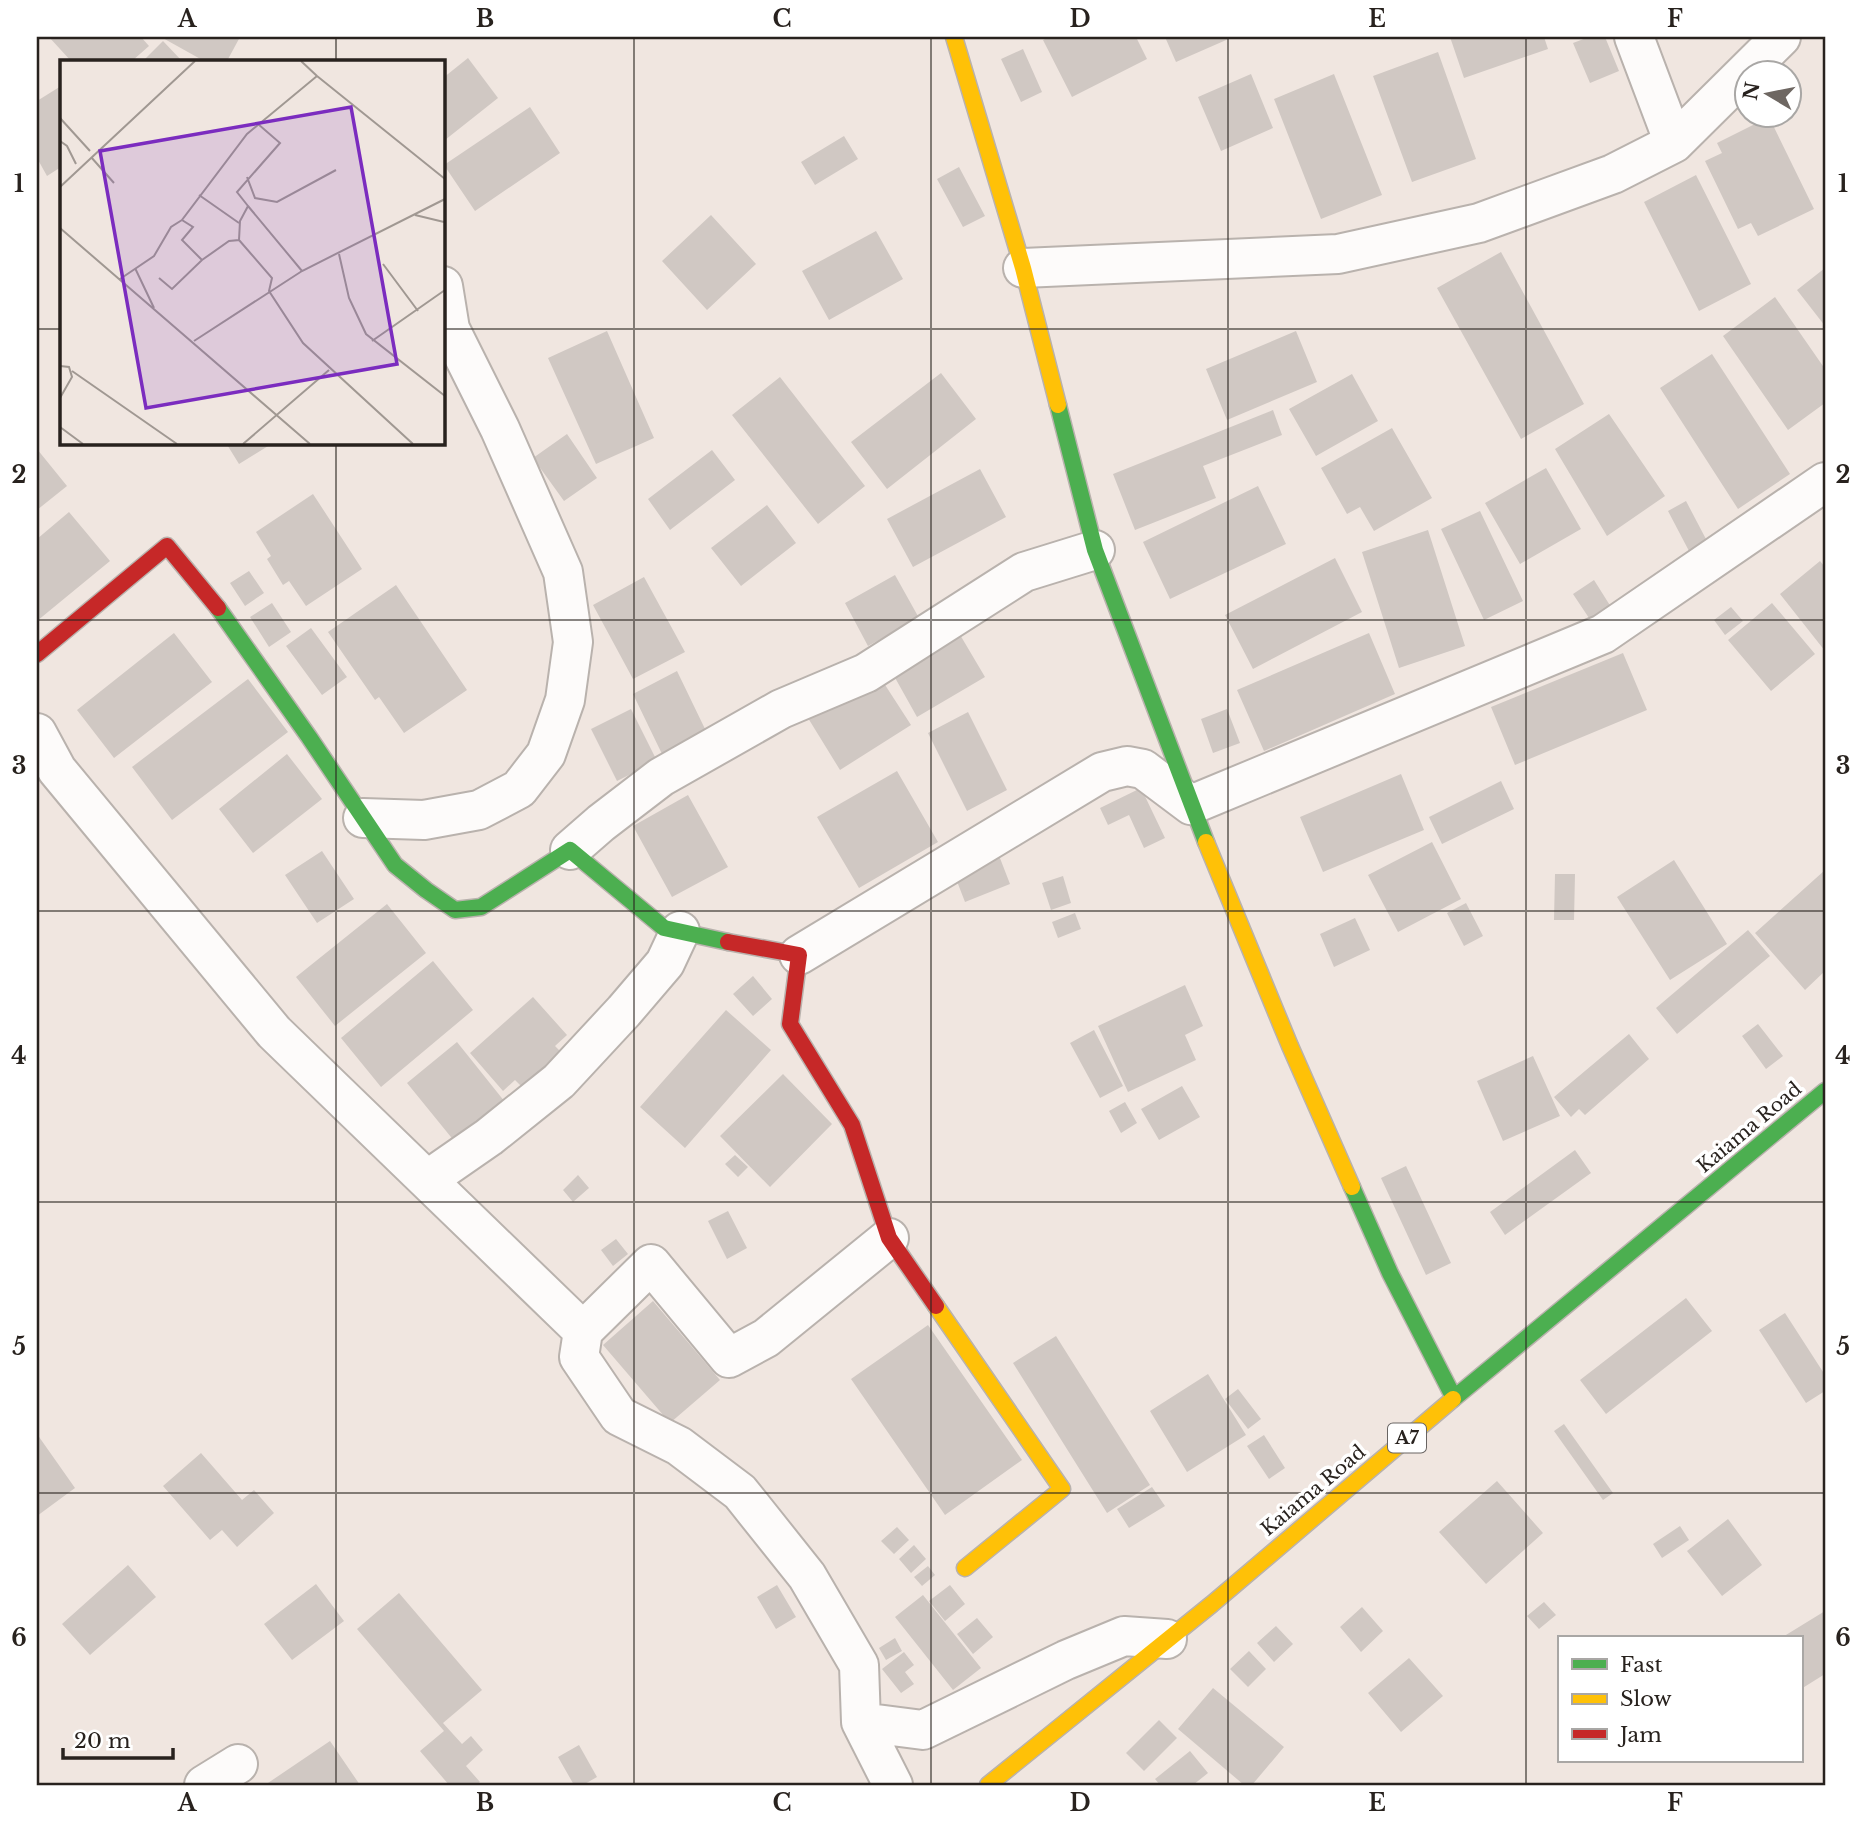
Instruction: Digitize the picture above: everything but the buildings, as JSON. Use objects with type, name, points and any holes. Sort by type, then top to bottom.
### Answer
[{"type":"main road","points":[[954,37],[1023,268],[1095,550],[1191,805],[1296,1059],[1390,1273],[1454,1398]]},
{"type":"main road","points":[[37,654],[167,546],[218,608],[395,864],[455,910],[481,907],[570,850],[664,928],[799,955],[790,1024],[852,1125],[889,1238],[1062,1489],[965,1568]]},
{"type":"main road","name":"Kaiama Road","points":[[988,1785],[1212,1604],[1454,1398],[1825,1091]]},
{"type":"street","points":[[1634,37],[1674,143]]},
{"type":"street","points":[[1023,268],[1338,254],[1479,223],[1613,174],[1674,143],[1781,37]]},
{"type":"street","points":[[363,818],[424,820],[478,810],[519,789],[546,754],[565,699],[573,642],[563,572],[500,429],[450,329],[444,292]]},
{"type":"street","points":[[799,955],[1102,772],[1127,766],[1143,769],[1191,805],[1602,634],[1824,487]]},
{"type":"street","points":[[570,850],[600,823],[661,777],[781,709],[866,673],[1024,572],[1095,550]]},
{"type":"street","points":[[37,733],[57,770],[274,1032],[583,1331]]},
{"type":"street","points":[[428,1181],[559,1081],[665,963],[680,931]]},
{"type":"street","points":[[889,1238],[766,1338],[729,1358],[651,1264],[583,1331],[579,1357],[619,1416],[679,1446],[740,1492],[807,1576],[859,1665],[861,1722],[893,1785]]},
{"type":"street","points":[[861,1722],[923,1730],[1066,1660],[1124,1636],[1167,1639]]},
{"type":"street","points":[[204,1785],[238,1764]]},
{"type":"traffic: fast","points":[[1058,405],[1095,550],[1206,842]]},
{"type":"traffic: fast","points":[[218,608],[395,865],[455,910],[481,907],[570,850],[664,928],[728,942]]},
{"type":"traffic: fast","points":[[1453,1399],[1825,1091]]},
{"type":"traffic: fast","points":[[1352,1187],[1390,1273],[1454,1398]]},
{"type":"traffic: slow","points":[[954,37],[1023,268],[1058,405]]},
{"type":"traffic: slow","points":[[1206,842],[1290,1046],[1352,1187]]},
{"type":"traffic: slow","points":[[936,1306],[1062,1489],[965,1568]]},
{"type":"traffic: slow","points":[[988,1785],[1212,1604],[1453,1399]]},
{"type":"traffic: jam","points":[[37,654],[167,546],[218,608]]},
{"type":"traffic: jam","points":[[728,942],[799,955],[790,1024],[852,1125],[889,1238],[936,1306]]}]
